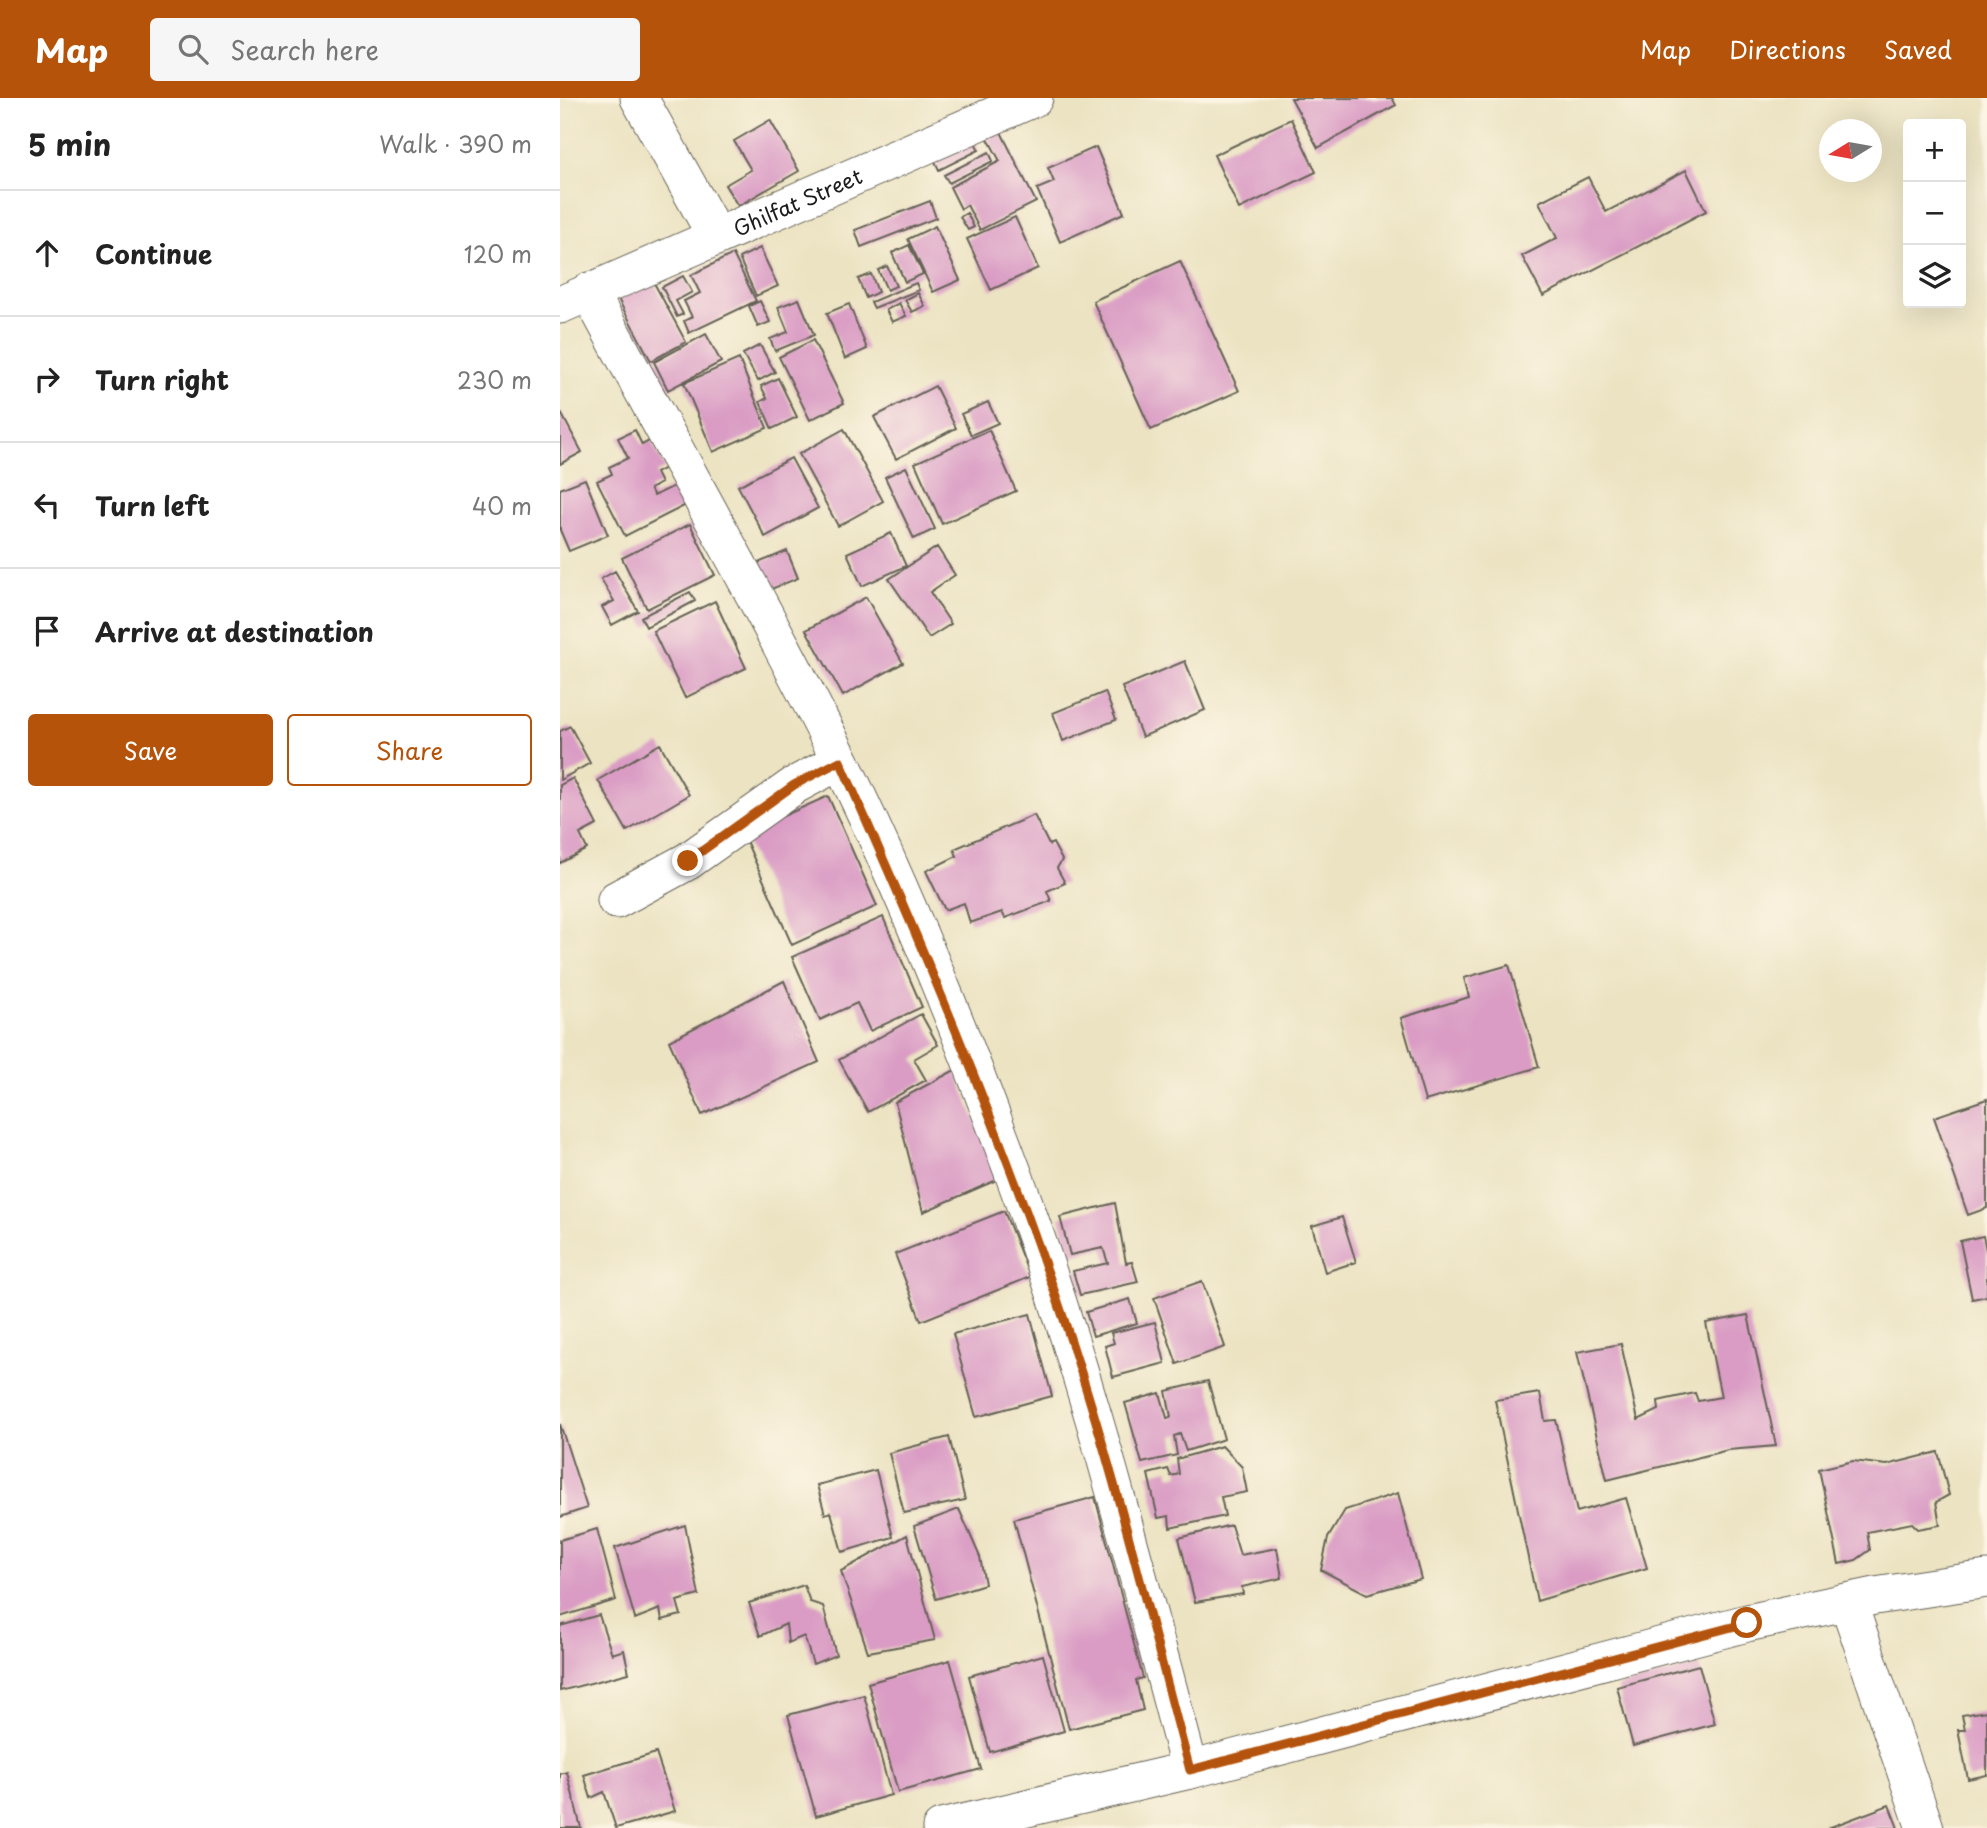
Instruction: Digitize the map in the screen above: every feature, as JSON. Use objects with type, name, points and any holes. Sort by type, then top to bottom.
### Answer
[{"type":"street","points":[[639,98],[716,236]]},
{"type":"street","name":"Ghilfat Street","points":[[574,298],[1034,98]]},
{"type":"street","points":[[574,298],[840,761],[918,936],[995,1126],[1059,1302],[1120,1509],[1190,1770]]},
{"type":"street","points":[[615,900],[688,861],[794,785],[840,761]]},
{"type":"street","points":[[941,1828],[1190,1770],[1663,1644],[1849,1602],[1987,1579]]},
{"type":"street","points":[[1849,1602],[1925,1828]]},
{"type":"building","points":[[1291,98],[1392,98],[1396,105],[1318,148]]},
{"type":"building","points":[[1291,119],[1316,172],[1239,209],[1214,155]]},
{"type":"building","points":[[770,120],[799,171],[738,206],[725,185],[751,170],[734,141]]},
{"type":"building","points":[[1000,130],[1036,202],[980,230],[967,205],[961,209],[950,187],[1000,161],[987,137]]},
{"type":"building","points":[[971,135],[979,150],[939,170],[932,155]]},
{"type":"building","points":[[1096,147],[1124,213],[1060,242],[1037,189],[1054,182],[1048,168]]},
{"type":"building","points":[[989,152],[993,161],[949,183],[944,175]]},
{"type":"building","points":[[1686,170],[1706,211],[1543,296],[1522,256],[1557,238],[1539,202],[1588,177],[1606,212]]},
{"type":"building","points":[[930,201],[936,218],[861,247],[855,230]]},
{"type":"building","points":[[967,213],[974,227],[968,230],[960,217]]},
{"type":"building","points":[[1015,217],[1038,268],[991,290],[967,239]]},
{"type":"building","points":[[935,226],[960,280],[933,292],[908,239]]},
{"type":"building","points":[[909,245],[923,274],[905,282],[892,253]]},
{"type":"building","points":[[760,248],[778,286],[756,296],[739,258]]},
{"type":"building","points":[[733,254],[756,301],[689,333],[684,321],[692,317],[684,301],[700,293],[691,275]]},
{"type":"building","points":[[1180,261],[1239,391],[1151,430],[1093,301]]},
{"type":"building","points":[[887,266],[896,286],[887,290],[878,270]]},
{"type":"building","points":[[871,274],[878,292],[866,298],[858,279]]},
{"type":"building","points":[[683,276],[692,292],[676,301],[683,314],[677,317],[662,287]]},
{"type":"building","points":[[653,281],[686,342],[651,361],[618,299]]},
{"type":"building","points":[[916,283],[919,290],[874,308],[871,302]]},
{"type":"building","points":[[918,293],[925,306],[912,312],[905,300]]},
{"type":"building","points":[[799,299],[814,335],[775,351],[770,339],[788,332],[778,307]]},
{"type":"building","points":[[760,301],[770,322],[758,327],[749,306]]},
{"type":"building","points":[[899,303],[906,316],[892,322],[886,310]]},
{"type":"building","points":[[849,304],[867,349],[845,359],[827,313]]},
{"type":"building","points":[[706,334],[721,362],[668,390],[654,362]]},
{"type":"building","points":[[813,340],[844,403],[810,420],[779,357]]},
{"type":"building","points":[[760,345],[775,372],[758,381],[743,354]]},
{"type":"building","points":[[739,359],[767,428],[713,452],[684,383]]},
{"type":"building","points":[[778,378],[797,417],[772,429],[760,402],[767,398],[761,386]]},
{"type":"building","points":[[935,386],[956,428],[896,459],[874,417]]},
{"type":"building","points":[[988,402],[998,423],[971,435],[961,414]]},
{"type":"building","points":[[560,411],[582,452],[560,464]]},
{"type":"building","points":[[844,429],[883,501],[838,526],[799,454]]},
{"type":"building","points":[[635,430],[642,445],[651,440],[665,468],[656,473],[661,483],[650,489],[654,496],[678,484],[688,504],[625,536],[597,481],[612,474],[609,467],[628,458],[618,438]]},
{"type":"building","points":[[989,430],[1016,491],[942,524],[915,463]]},
{"type":"building","points":[[791,458],[818,508],[765,537],[738,486]]},
{"type":"building","points":[[906,467],[935,529],[914,539],[885,477]]},
{"type":"building","points":[[585,479],[608,535],[569,551],[560,530],[560,489]]},
{"type":"building","points":[[690,524],[715,575],[647,609],[622,558]]},
{"type":"building","points":[[891,533],[906,566],[862,586],[847,553]]},
{"type":"building","points":[[937,547],[955,575],[930,592],[951,624],[929,638],[889,579]]},
{"type":"building","points":[[787,551],[798,578],[769,590],[758,563]]},
{"type":"building","points":[[615,571],[638,611],[612,625],[602,607],[614,601],[601,579]]},
{"type":"building","points":[[690,592],[695,601],[646,627],[641,617]]},
{"type":"building","points":[[866,597],[903,663],[843,696],[806,630]]},
{"type":"building","points":[[715,601],[746,668],[685,698],[653,631]]},
{"type":"building","points":[[1185,661],[1205,710],[1142,737],[1122,687]]},
{"type":"building","points":[[1105,692],[1116,720],[1063,741],[1053,713]]},
{"type":"building","points":[[570,726],[590,763],[560,780],[560,731]]},
{"type":"building","points":[[660,744],[689,795],[627,831],[598,780]]},
{"type":"building","points":[[573,778],[597,825],[580,834],[587,849],[560,863],[560,785]]},
{"type":"building","points":[[828,796],[877,906],[792,945],[743,834]]},
{"type":"building","points":[[1034,815],[1049,845],[1053,843],[1062,860],[1057,868],[1065,883],[1047,891],[1051,901],[1005,918],[1002,912],[970,923],[964,903],[945,910],[926,871],[957,856],[954,849]]},
{"type":"building","points":[[883,917],[922,1007],[870,1031],[857,1003],[820,1020],[792,957]]},
{"type":"building","points":[[1509,965],[1539,1067],[1425,1101],[1401,1018],[1469,997],[1464,978]]},
{"type":"building","points":[[784,981],[819,1062],[702,1115],[669,1041]]},
{"type":"building","points":[[921,1014],[938,1045],[914,1059],[926,1080],[868,1112],[839,1060]]},
{"type":"building","points":[[955,1070],[999,1179],[923,1212],[895,1102]]},
{"type":"building","points":[[1987,1099],[1987,1208],[1968,1215],[1934,1117]]},
{"type":"building","points":[[1115,1203],[1126,1263],[1132,1262],[1138,1282],[1080,1295],[1073,1271],[1108,1263],[1103,1248],[1070,1255],[1060,1217]]},
{"type":"building","points":[[1004,1211],[1030,1277],[921,1321],[895,1254]]},
{"type":"building","points":[[1342,1217],[1356,1262],[1325,1272],[1312,1226]]},
{"type":"building","points":[[1983,1236],[1987,1254],[1987,1296],[1972,1299],[1960,1241]]},
{"type":"building","points":[[1202,1281],[1225,1347],[1177,1364],[1154,1298]]},
{"type":"building","points":[[1130,1299],[1137,1323],[1093,1336],[1086,1312]]},
{"type":"building","points":[[1030,1314],[1052,1396],[976,1417],[953,1334]]},
{"type":"building","points":[[1748,1315],[1776,1446],[1728,1450],[1607,1480],[1577,1352],[1621,1344],[1638,1420],[1659,1410],[1658,1401],[1695,1393],[1698,1401],[1721,1397],[1706,1323]]},
{"type":"building","points":[[1155,1322],[1165,1363],[1113,1377],[1105,1346],[1114,1343],[1111,1333]]},
{"type":"building","points":[[1208,1381],[1224,1439],[1186,1451],[1180,1434],[1174,1436],[1177,1455],[1142,1463],[1125,1403],[1160,1393],[1167,1418],[1171,1417],[1166,1391]]},
{"type":"building","points":[[1540,1393],[1545,1421],[1556,1420],[1577,1512],[1626,1498],[1647,1568],[1537,1601],[1495,1400]]},
{"type":"building","points":[[560,1424],[587,1508],[560,1517]]},
{"type":"building","points":[[949,1437],[965,1500],[904,1513],[889,1453]]},
{"type":"building","points":[[1222,1446],[1242,1467],[1247,1492],[1221,1497],[1225,1516],[1170,1528],[1169,1516],[1158,1518],[1148,1474],[1168,1469],[1171,1476],[1179,1474],[1177,1459]]},
{"type":"building","points":[[1938,1452],[1949,1495],[1936,1502],[1940,1525],[1918,1529],[1912,1523],[1867,1532],[1870,1550],[1856,1560],[1839,1564],[1819,1469],[1853,1461],[1887,1465]]},
{"type":"building","points":[[876,1470],[893,1537],[842,1552],[831,1512],[825,1514],[817,1485]]},
{"type":"building","points":[[1398,1493],[1421,1579],[1367,1594],[1321,1570],[1328,1538],[1345,1510]]},
{"type":"building","points":[[1095,1497],[1143,1678],[1136,1680],[1143,1710],[1069,1729],[1014,1519]]},
{"type":"building","points":[[959,1509],[980,1557],[985,1584],[936,1599],[914,1526]]},
{"type":"building","points":[[685,1525],[699,1595],[677,1601],[681,1615],[662,1620],[660,1609],[635,1619],[615,1548]]},
{"type":"building","points":[[1231,1525],[1240,1555],[1277,1548],[1282,1578],[1242,1587],[1243,1594],[1195,1602],[1179,1538]]},
{"type":"building","points":[[597,1529],[616,1600],[560,1617],[560,1540]]},
{"type":"building","points":[[907,1535],[935,1640],[868,1652],[841,1571]]},
{"type":"building","points":[[804,1585],[810,1602],[823,1606],[836,1655],[813,1664],[804,1636],[788,1643],[786,1624],[760,1636],[749,1603]]},
{"type":"building","points":[[599,1615],[612,1654],[624,1650],[629,1673],[560,1691],[560,1626]]},
{"type":"building","points":[[1043,1655],[1064,1731],[990,1752],[969,1676]]},
{"type":"building","points":[[950,1660],[981,1769],[898,1792],[868,1683]]},
{"type":"building","points":[[1699,1665],[1715,1724],[1633,1746],[1617,1687]]},
{"type":"building","points":[[864,1695],[891,1795],[816,1816],[788,1715]]},
{"type":"building","points":[[1987,1711],[1987,1775],[1968,1779],[1958,1730],[1965,1730],[1962,1715]]},
{"type":"building","points":[[656,1753],[675,1811],[616,1828],[604,1792],[591,1798],[584,1775]]},
{"type":"building","points":[[567,1772],[581,1828],[560,1828],[560,1774]]},
{"type":"building","points":[[1889,1805],[1898,1828],[1828,1828]]},
{"type":"route","points":[[688,861],[724,838],[794,785],[840,761],[918,936],[1000,1138],[1059,1302],[1120,1509],[1190,1770],[1747,1623]]}]
